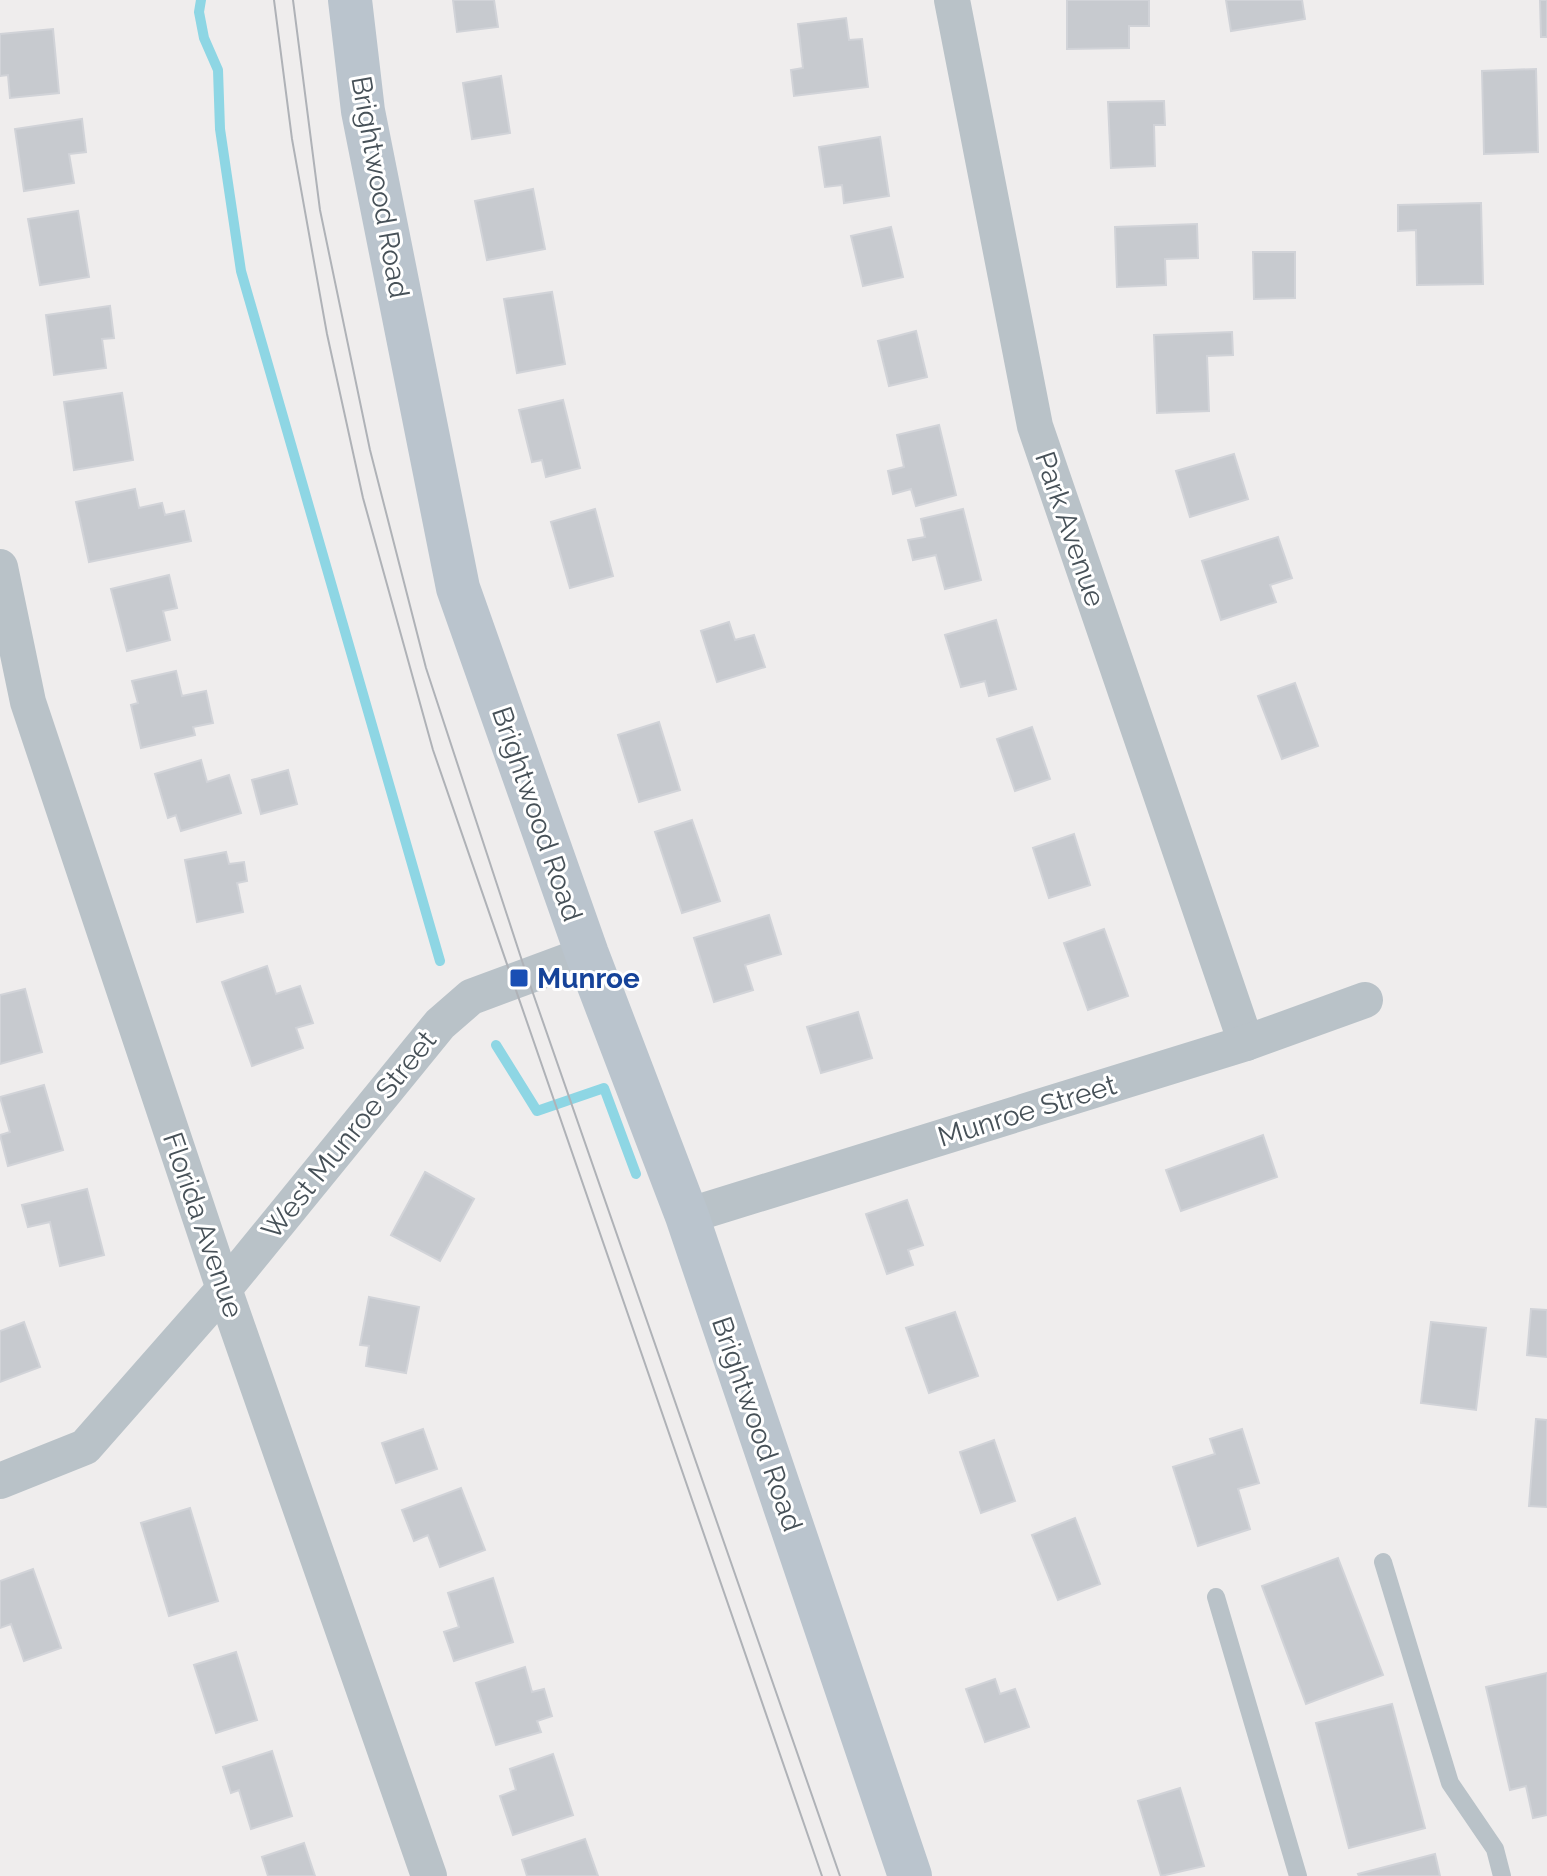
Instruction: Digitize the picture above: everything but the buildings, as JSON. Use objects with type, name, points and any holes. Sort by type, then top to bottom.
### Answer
[{"type":"street","name":"Brightwood Road","points":[[350,0],[363,111],[458,588],[587,954],[687,1216],[910,1876]]},
{"type":"street","name":"Park Avenue","points":[[952,0],[1035,426],[1246,1043]]},
{"type":"street","name":"Florida Avenue","points":[[0,567],[28,702],[224,1289],[429,1876]]},
{"type":"street","name":"West Munroe Street","points":[[0,1481],[85,1447],[224,1289],[440,1024],[471,997],[587,954]]},
{"type":"street","name":"Munroe Street","points":[[687,1216],[1246,1043],[1365,1000]]},
{"type":"lane","points":[[1383,1562],[1450,1783],[1495,1849],[1502,1876]]},
{"type":"lane","points":[[1216,1597],[1298,1876]]},
{"type":"waterway","points":[[201,0],[199,12],[204,38],[218,70],[220,129],[241,271],[440,961]]},
{"type":"waterway","points":[[496,1045],[537,1111],[604,1088],[636,1174]]},
{"type":"tram line","points":[[274,0],[292,139],[327,334],[363,498],[433,750],[822,1876]]},
{"type":"tram line","points":[[293,0],[320,210],[370,450],[426,668],[527,976],[840,1876]]},
{"type":"place","name":"Munroe","points":[[519,978]]}]
